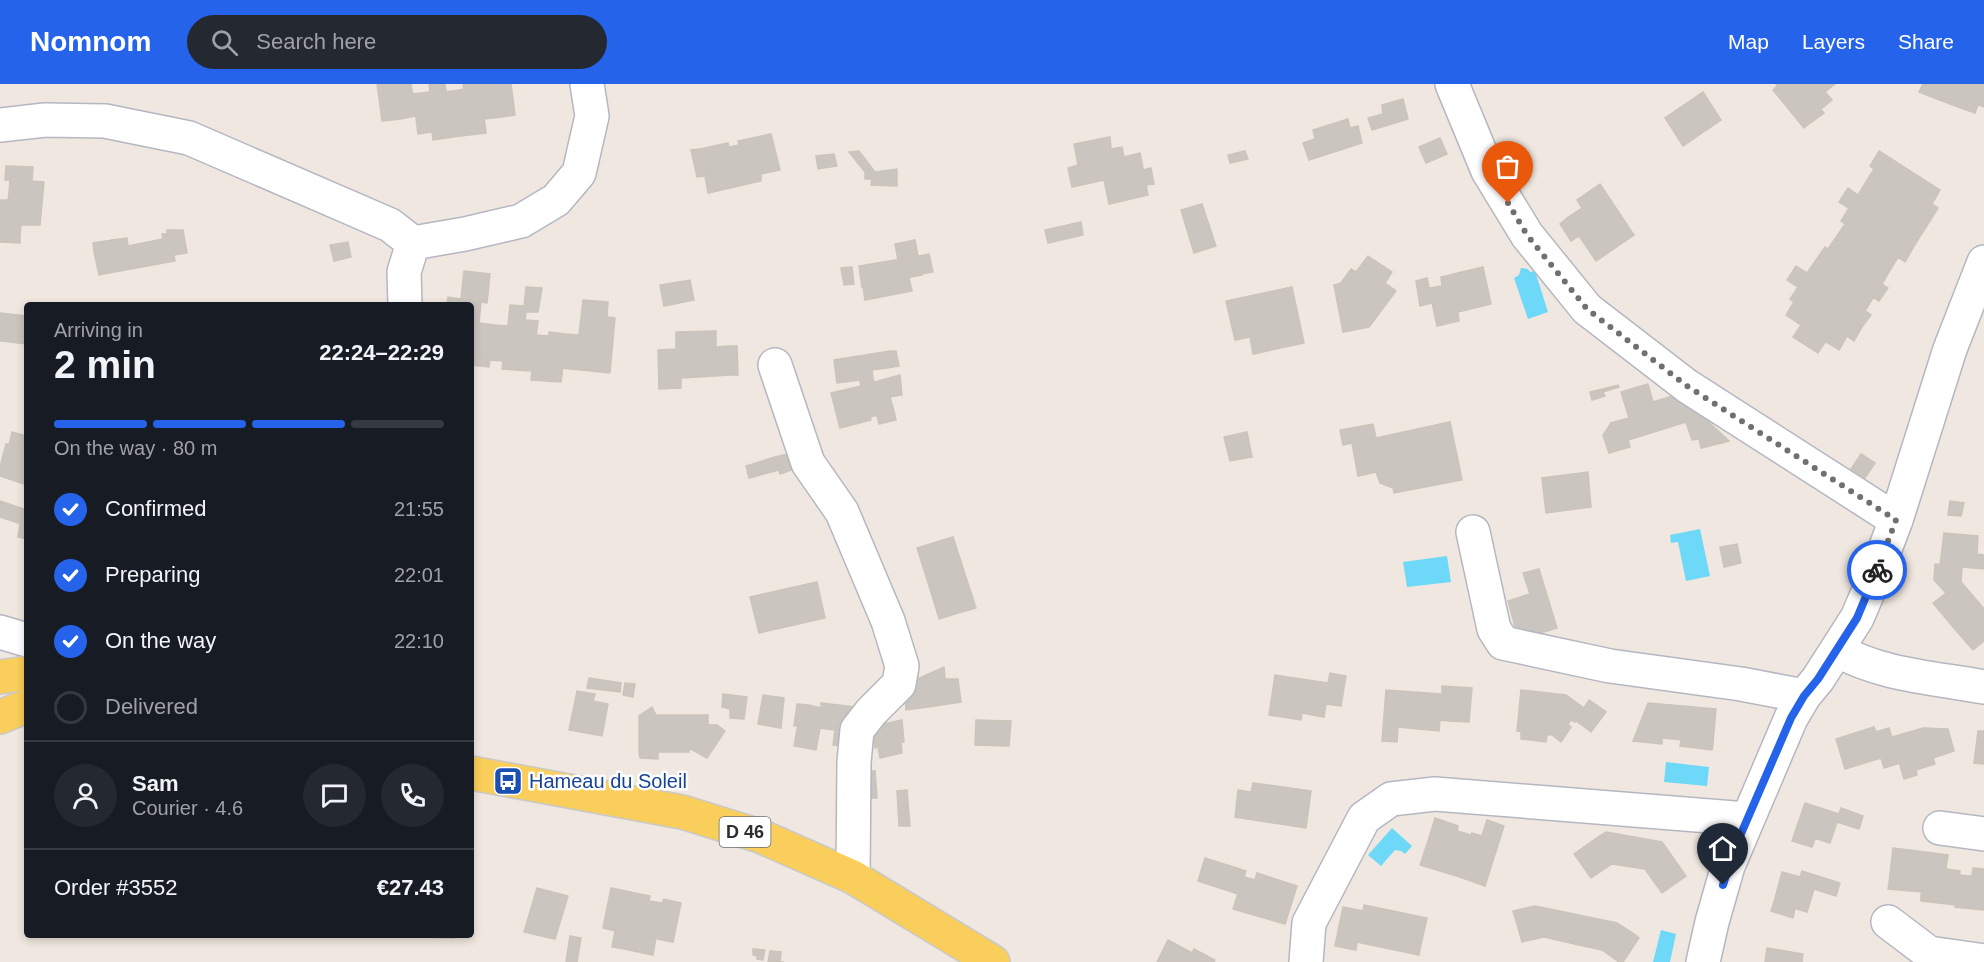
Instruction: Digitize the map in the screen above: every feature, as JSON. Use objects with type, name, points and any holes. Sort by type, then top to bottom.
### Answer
[{"type":"main road","points":[[0,677],[24,673]]},
{"type":"main road","points":[[0,717],[24,707]]},
{"type":"main road","name":"D 46","points":[[474,774],[682,812],[760,836],[853,877],[993,962]]},
{"type":"main road","name":"D 46","points":[[474,791],[698,835],[754,854],[869,909],[956,962]]},
{"type":"street","points":[[0,125],[45,120],[105,121],[189,138],[390,225],[413,243],[521,221],[556,200],[579,172],[592,116],[587,84]]},
{"type":"street","points":[[1452,84],[1488,171],[1527,235],[1587,309],[1687,386],[1896,520]]},
{"type":"street","points":[[405,302],[404,272],[413,243]]},
{"type":"street","points":[[1703,962],[1728,866],[1791,718],[1857,618],[1896,520],[1950,349],[1984,262]]},
{"type":"street","points":[[775,365],[808,463],[842,512],[888,621],[902,666],[899,684],[857,730],[854,762],[853,877]]},
{"type":"street","points":[[1473,532],[1494,628],[1503,643],[1610,666],[1741,684],[1804,696]]},
{"type":"street","points":[[0,632],[24,639]]},
{"type":"street","points":[[1838,650],[1850,657],[1890,670],[1984,687]]},
{"type":"street","points":[[1306,962],[1309,923],[1364,818],[1391,799],[1435,794],[1747,819]]},
{"type":"street","points":[[1940,828],[1984,834]]},
{"type":"street","points":[[1888,922],[1929,953],[1984,961]]},
{"type":"water","points":[[1521,268],[1528,269],[1530,272],[1535,271],[1548,312],[1528,319],[1514,278],[1519,275]]},
{"type":"water","points":[[1700,529],[1710,576],[1686,581],[1678,542],[1671,543],[1670,535]]},
{"type":"water","points":[[1447,556],[1451,582],[1407,587],[1403,562]]},
{"type":"water","points":[[1666,762],[1709,767],[1707,786],[1664,782]]},
{"type":"water","points":[[1392,828],[1412,846],[1405,854],[1395,850],[1381,866],[1368,855]]},
{"type":"water","points":[[1661,930],[1676,934],[1670,962],[1653,962]]},
{"type":"building","points":[[377,84],[411,84],[416,116],[400,119],[399,111],[381,113]]},
{"type":"building","points":[[429,84],[445,84],[452,129],[418,134],[413,94],[430,92]]},
{"type":"building","points":[[463,84],[511,84],[514,107],[501,109],[502,117],[484,119],[479,87],[464,89]]},
{"type":"building","points":[[1776,84],[1835,84],[1825,92],[1832,100],[1821,109],[1824,113],[1809,124]]},
{"type":"building","points":[[1923,84],[1984,84],[1984,107],[1952,95]]},
{"type":"building","points":[[1923,84],[1952,95],[1950,104],[1919,92]]},
{"type":"building","points":[[1777,86],[1809,124],[1804,128],[1773,90]]},
{"type":"building","points":[[479,87],[485,124],[452,129],[446,92]]},
{"type":"building","points":[[1703,92],[1721,120],[1699,135],[1671,127],[1665,118]]},
{"type":"building","points":[[1952,95],[1978,105],[1975,113],[1950,104]]},
{"type":"building","points":[[1403,99],[1408,119],[1372,130],[1368,118],[1383,114],[1382,105]]},
{"type":"building","points":[[514,107],[515,115],[502,117],[501,109]]},
{"type":"building","points":[[399,111],[400,119],[382,121],[381,113]]},
{"type":"building","points":[[1348,119],[1350,128],[1358,126],[1362,143],[1309,160],[1303,143],[1315,139],[1313,130]]},
{"type":"building","points":[[485,124],[486,133],[453,137],[452,129]]},
{"type":"building","points":[[1671,127],[1699,135],[1683,146]]},
{"type":"building","points":[[452,129],[453,137],[433,140],[432,132]]},
{"type":"building","points":[[771,134],[780,170],[761,174],[761,181],[708,193],[705,176],[708,169],[702,168],[700,149],[728,143],[729,147],[739,145],[738,141]]},
{"type":"building","points":[[1110,137],[1111,149],[1122,147],[1124,157],[1140,153],[1148,195],[1109,204],[1104,180],[1072,187],[1068,168],[1078,165],[1074,144]]},
{"type":"building","points":[[1440,138],[1447,154],[1426,163],[1419,147]]},
{"type":"building","points":[[700,149],[702,168],[708,169],[706,176],[697,177],[691,150]]},
{"type":"building","points":[[859,151],[875,172],[897,169],[897,186],[871,185],[872,179],[865,179],[865,172],[849,152]]},
{"type":"building","points":[[1245,151],[1248,159],[1230,163],[1228,155]]},
{"type":"building","points":[[1879,151],[1929,183],[1921,197],[1932,204],[1915,231],[1911,228],[1902,241],[1906,244],[1898,257],[1887,251],[1871,277],[1882,284],[1865,311],[1860,307],[1852,321],[1856,324],[1847,336],[1837,330],[1828,343],[1786,315],[1794,302],[1790,299],[1798,287],[1787,280],[1796,266],[1807,273],[1825,247],[1828,249],[1845,224],[1841,221],[1849,208],[1839,202],[1848,188],[1858,195],[1874,169],[1870,166]]},
{"type":"building","points":[[834,154],[837,166],[818,169],[816,156]]},
{"type":"building","points":[[6,166],[33,167],[32,181],[44,182],[40,225],[21,225],[20,236],[0,235],[0,200],[8,200],[9,193],[10,180],[5,180]]},
{"type":"building","points":[[1151,168],[1154,184],[1146,185],[1143,170]]},
{"type":"building","points":[[1929,183],[1940,190],[1932,204],[1921,197]]},
{"type":"building","points":[[1600,184],[1634,235],[1596,261],[1567,218],[1582,208],[1577,200]]},
{"type":"building","points":[[1202,204],[1216,246],[1194,253],[1181,210]]},
{"type":"building","points":[[1932,204],[1938,208],[1930,221],[1923,218]]},
{"type":"building","points":[[1567,218],[1579,236],[1571,241],[1560,224]]},
{"type":"building","points":[[1923,218],[1930,221],[1921,235],[1915,231]]},
{"type":"building","points":[[1081,222],[1083,235],[1048,243],[1045,230]]},
{"type":"building","points":[[1911,228],[1921,235],[1913,248],[1902,241]]},
{"type":"building","points":[[167,230],[183,230],[187,253],[174,255],[175,261],[99,275],[94,252],[114,248],[112,240],[127,238],[128,246],[163,239],[162,234],[167,234]]},
{"type":"building","points":[[0,235],[20,236],[20,243],[0,242]]},
{"type":"building","points":[[112,240],[114,248],[94,252],[93,243]]},
{"type":"building","points":[[915,240],[918,256],[898,260],[895,244]]},
{"type":"building","points":[[348,242],[351,257],[334,261],[330,245]]},
{"type":"building","points":[[1906,244],[1913,248],[1905,262],[1898,257]]},
{"type":"building","points":[[1887,251],[1898,257],[1882,284],[1871,277]]},
{"type":"building","points":[[929,254],[933,272],[922,274],[918,256]]},
{"type":"building","points":[[918,256],[922,275],[862,287],[859,266]]},
{"type":"building","points":[[1368,256],[1392,272],[1385,283],[1396,291],[1369,327],[1343,332],[1334,285],[1341,283],[1351,269],[1356,272]]},
{"type":"building","points":[[852,267],[854,284],[844,285],[841,268]]},
{"type":"building","points":[[1483,267],[1491,304],[1458,312],[1459,321],[1437,326],[1429,288],[1442,286],[1441,277]]},
{"type":"building","points":[[464,271],[490,274],[487,303],[481,302],[479,323],[494,325],[490,360],[474,357],[474,302],[447,302],[448,297],[461,299]]},
{"type":"building","points":[[909,278],[912,291],[865,300],[863,287]]},
{"type":"building","points":[[1427,278],[1432,303],[1420,306],[1416,281]]},
{"type":"building","points":[[690,280],[694,300],[664,306],[660,285]]},
{"type":"building","points":[[1882,284],[1888,288],[1879,301],[1873,297]]},
{"type":"building","points":[[526,287],[542,288],[538,312],[526,312],[525,320],[538,321],[532,371],[516,370],[517,362],[490,360],[494,325],[508,326],[510,305],[524,306]]},
{"type":"building","points":[[1292,287],[1304,343],[1253,354],[1250,337],[1235,340],[1226,301]]},
{"type":"building","points":[[583,300],[608,302],[607,317],[615,318],[611,362],[592,359],[591,371],[562,368],[565,334],[579,335]]},
{"type":"building","points":[[1860,307],[1871,315],[1862,327],[1852,321]]},
{"type":"building","points":[[0,313],[24,316],[24,336],[11,335],[10,342],[0,341]]},
{"type":"building","points":[[1856,324],[1862,327],[1854,341],[1847,336]]},
{"type":"building","points":[[1801,325],[1826,341],[1818,353],[1793,337]]},
{"type":"building","points":[[1837,330],[1847,336],[1839,350],[1828,343]]},
{"type":"building","points":[[716,331],[716,347],[730,346],[730,375],[681,378],[681,388],[659,389],[658,350],[676,349],[676,332]]},
{"type":"building","points":[[549,332],[565,334],[562,375],[547,374],[546,381],[531,380],[536,335],[549,336]]},
{"type":"building","points":[[11,335],[24,336],[24,344],[10,342]]},
{"type":"building","points":[[730,346],[737,346],[738,375],[730,375]]},
{"type":"building","points":[[890,351],[896,351],[899,366],[893,367]]},
{"type":"building","points":[[890,351],[893,367],[872,370],[873,378],[860,381],[859,373],[836,376],[834,360]]},
{"type":"building","points":[[474,357],[490,360],[489,367],[474,365]]},
{"type":"building","points":[[592,359],[611,362],[610,373],[591,371]]},
{"type":"building","points":[[503,361],[517,362],[516,370],[502,369]]},
{"type":"building","points":[[859,373],[860,380],[837,383],[836,376]]},
{"type":"building","points":[[547,374],[562,375],[561,382],[546,381]]},
{"type":"building","points":[[900,375],[902,395],[890,397],[885,380],[878,381]]},
{"type":"building","points":[[873,378],[874,382],[885,380],[894,411],[840,428],[831,393],[861,386],[860,381]]},
{"type":"building","points":[[1648,384],[1653,402],[1679,394],[1729,441],[1701,448],[1699,439],[1692,440],[1686,422],[1628,440],[1630,447],[1609,453],[1603,435],[1611,423],[1629,418],[1621,392]]},
{"type":"building","points":[[1618,385],[1619,387],[1603,392],[1605,396],[1592,400],[1590,392]]},
{"type":"building","points":[[894,411],[896,420],[879,424],[877,416]]},
{"type":"building","points":[[1450,422],[1458,460],[1421,467],[1421,473],[1391,479],[1393,488],[1380,483],[1376,472],[1358,476],[1352,443],[1343,445],[1340,430],[1373,424],[1376,438]]},
{"type":"building","points":[[12,432],[24,435],[24,449],[9,445]]},
{"type":"building","points":[[1247,432],[1252,457],[1230,461],[1224,437]]},
{"type":"building","points":[[6,444],[24,449],[24,484],[0,476]]},
{"type":"building","points":[[788,454],[794,469],[780,474],[775,457]]},
{"type":"building","points":[[1861,454],[1875,463],[1865,478],[1851,469]]},
{"type":"building","points":[[775,457],[779,470],[749,478],[746,466]]},
{"type":"building","points":[[1458,460],[1462,480],[1394,493],[1391,479],[1421,473],[1421,467]]},
{"type":"building","points":[[1588,472],[1591,507],[1546,513],[1542,478]]},
{"type":"building","points":[[0,501],[24,509],[24,525],[0,517]]},
{"type":"building","points":[[1950,501],[1964,503],[1961,516],[1948,515]]},
{"type":"building","points":[[20,524],[24,525],[24,538],[18,537]]},
{"type":"building","points":[[1944,533],[1978,536],[1977,554],[1984,555],[1984,569],[1940,565]]},
{"type":"building","points":[[953,537],[976,608],[958,613],[954,599],[935,605],[917,548]]},
{"type":"building","points":[[1737,544],[1741,563],[1724,567],[1720,547]]},
{"type":"building","points":[[1935,564],[1962,567],[1961,582],[1980,604],[1953,627],[1933,603],[1946,593],[1934,580]]},
{"type":"building","points":[[1539,569],[1557,628],[1528,637],[1516,630],[1508,601],[1530,594],[1523,573]]},
{"type":"building","points":[[817,582],[825,618],[759,633],[750,597]]},
{"type":"building","points":[[954,599],[958,613],[939,619],[935,605]]},
{"type":"building","points":[[1980,604],[1984,609],[1984,641],[1973,650],[1953,627]]},
{"type":"building","points":[[944,667],[945,679],[958,679],[961,702],[935,706],[932,680],[915,680]]},
{"type":"building","points":[[1330,673],[1346,676],[1341,706],[1326,704],[1324,717],[1302,713],[1301,720],[1269,715],[1275,675],[1328,683]]},
{"type":"building","points":[[589,678],[621,683],[620,692],[587,688]]},
{"type":"building","points":[[915,680],[932,680],[935,706],[906,710],[905,685]]},
{"type":"building","points":[[625,683],[635,684],[633,697],[623,695]]},
{"type":"building","points":[[1442,686],[1472,688],[1469,722],[1448,721],[1449,708],[1441,708],[1439,731],[1398,727],[1397,742],[1382,741],[1386,690],[1442,694]]},
{"type":"building","points":[[1521,690],[1566,695],[1584,708],[1589,700],[1598,706],[1586,728],[1571,720],[1568,724],[1571,727],[1561,742],[1552,735],[1517,731]]},
{"type":"building","points":[[577,691],[595,694],[593,701],[608,704],[602,736],[569,730]]},
{"type":"building","points":[[723,694],[747,697],[744,719],[730,718],[730,709],[722,707]]},
{"type":"building","points":[[763,695],[784,698],[781,728],[758,724]]},
{"type":"building","points":[[821,703],[855,707],[850,747],[833,745],[835,730],[820,728],[816,750],[794,746],[798,724],[804,725],[808,705],[821,708]]},
{"type":"building","points":[[1648,703],[1716,709],[1713,743],[1662,738],[1662,744],[1633,741]]},
{"type":"building","points":[[797,704],[808,705],[804,725],[794,726]]},
{"type":"building","points":[[1598,706],[1606,712],[1591,732],[1586,728]]},
{"type":"building","points":[[652,707],[656,715],[708,715],[708,725],[717,725],[725,731],[707,758],[689,748],[689,743],[658,742],[658,752],[639,751],[639,716]]},
{"type":"building","points":[[1441,708],[1449,708],[1448,721],[1439,720]]},
{"type":"building","points":[[902,720],[904,742],[875,748],[871,727]]},
{"type":"building","points":[[976,720],[1011,721],[1009,746],[975,745]]},
{"type":"building","points":[[1874,727],[1876,732],[1889,728],[1900,763],[1884,768],[1881,758],[1845,769],[1836,739]]},
{"type":"building","points":[[1923,728],[1948,729],[1954,751],[1933,758],[1935,764],[1916,770],[1917,775],[1904,779],[1892,737]]},
{"type":"building","points":[[1978,731],[1984,731],[1984,764],[1974,763]]},
{"type":"building","points":[[1521,732],[1547,735],[1546,742],[1521,739]]},
{"type":"building","points":[[1681,740],[1713,743],[1712,750],[1680,746]]},
{"type":"building","points":[[658,742],[689,743],[689,752],[658,752]]},
{"type":"building","points":[[901,743],[902,753],[880,758],[878,747]]},
{"type":"building","points":[[639,751],[658,752],[658,759],[640,758]]},
{"type":"building","points":[[861,771],[875,771],[877,798],[862,798]]},
{"type":"building","points":[[1253,783],[1311,791],[1306,828],[1235,817],[1238,790],[1251,792]]},
{"type":"building","points":[[907,790],[910,826],[899,826],[897,791]]},
{"type":"building","points":[[1805,803],[1839,814],[1841,808],[1863,816],[1859,829],[1837,822],[1830,843],[1795,832]]},
{"type":"building","points":[[1435,818],[1458,826],[1457,831],[1471,835],[1469,842],[1479,845],[1487,820],[1504,826],[1485,886],[1457,876],[1462,863],[1433,853],[1437,841],[1429,838]]},
{"type":"building","points":[[1606,832],[1623,835],[1615,840],[1598,837]]},
{"type":"building","points":[[1795,832],[1815,839],[1812,847],[1792,841]]},
{"type":"building","points":[[1472,833],[1482,836],[1479,845],[1469,842]]},
{"type":"building","points":[[1623,835],[1662,842],[1686,876],[1662,893],[1645,869],[1612,864],[1591,878],[1574,854],[1598,837],[1615,840]]},
{"type":"building","points":[[1429,838],[1437,841],[1433,853],[1462,863],[1457,876],[1420,865]]},
{"type":"building","points":[[1893,848],[1948,855],[1946,869],[1960,871],[1957,894],[1943,893],[1943,898],[1921,896],[1922,887],[1889,883]]},
{"type":"building","points":[[1205,858],[1246,871],[1244,877],[1255,880],[1257,873],[1297,886],[1285,924],[1233,909],[1238,894],[1198,881]]},
{"type":"building","points":[[1973,868],[1984,869],[1984,910],[1955,907],[1959,875],[1972,876]]},
{"type":"building","points":[[1802,871],[1840,883],[1836,896],[1814,889],[1807,912],[1774,902],[1782,872],[1800,877]]},
{"type":"building","points":[[1889,883],[1922,887],[1922,892],[1888,889]]},
{"type":"building","points":[[537,888],[568,896],[555,939],[524,932]]},
{"type":"building","points":[[611,888],[650,896],[649,901],[662,903],[664,899],[681,903],[673,942],[628,933],[624,949],[612,947],[615,931],[603,928]]},
{"type":"building","points":[[1943,893],[1957,894],[1956,905],[1921,901],[1921,896],[1943,898]]},
{"type":"building","points":[[1774,902],[1795,908],[1793,918],[1771,911]]},
{"type":"building","points":[[1364,905],[1427,918],[1420,949],[1401,945],[1400,951],[1357,942],[1356,950],[1335,946],[1343,907],[1363,911]]},
{"type":"building","points":[[1535,906],[1545,908],[1543,918],[1517,924],[1513,911]]},
{"type":"building","points":[[1545,908],[1617,923],[1634,934],[1620,954],[1604,943],[1589,940],[1588,947],[1544,937],[1522,942],[1517,924],[1543,918]]},
{"type":"building","points":[[628,933],[656,938],[653,955],[624,949]]},
{"type":"building","points":[[1634,934],[1639,938],[1623,962],[1619,962],[1602,950],[1588,947],[1589,940],[1604,943],[1620,954]]},
{"type":"building","points":[[570,936],[581,938],[577,962],[566,962]]},
{"type":"building","points":[[1168,940],[1192,953],[1194,949],[1215,960],[1214,962],[1157,962]]},
{"type":"building","points":[[1401,945],[1420,949],[1419,955],[1400,951]]},
{"type":"building","points":[[1767,948],[1803,954],[1802,962],[1765,962]]},
{"type":"building","points":[[753,949],[765,950],[763,960],[753,955]]},
{"type":"building","points":[[770,951],[781,952],[780,962],[768,962]]},
{"type":"way so far","points":[[1508,203],[1527,235],[1587,309],[1687,386],[1896,520],[1877,570]]},
{"type":"place","name":"Hameau du Soleil","points":[[508,781]]},
{"type":"route","points":[[1723,885],[1734,850],[1791,718],[1857,618],[1877,570]]}]
